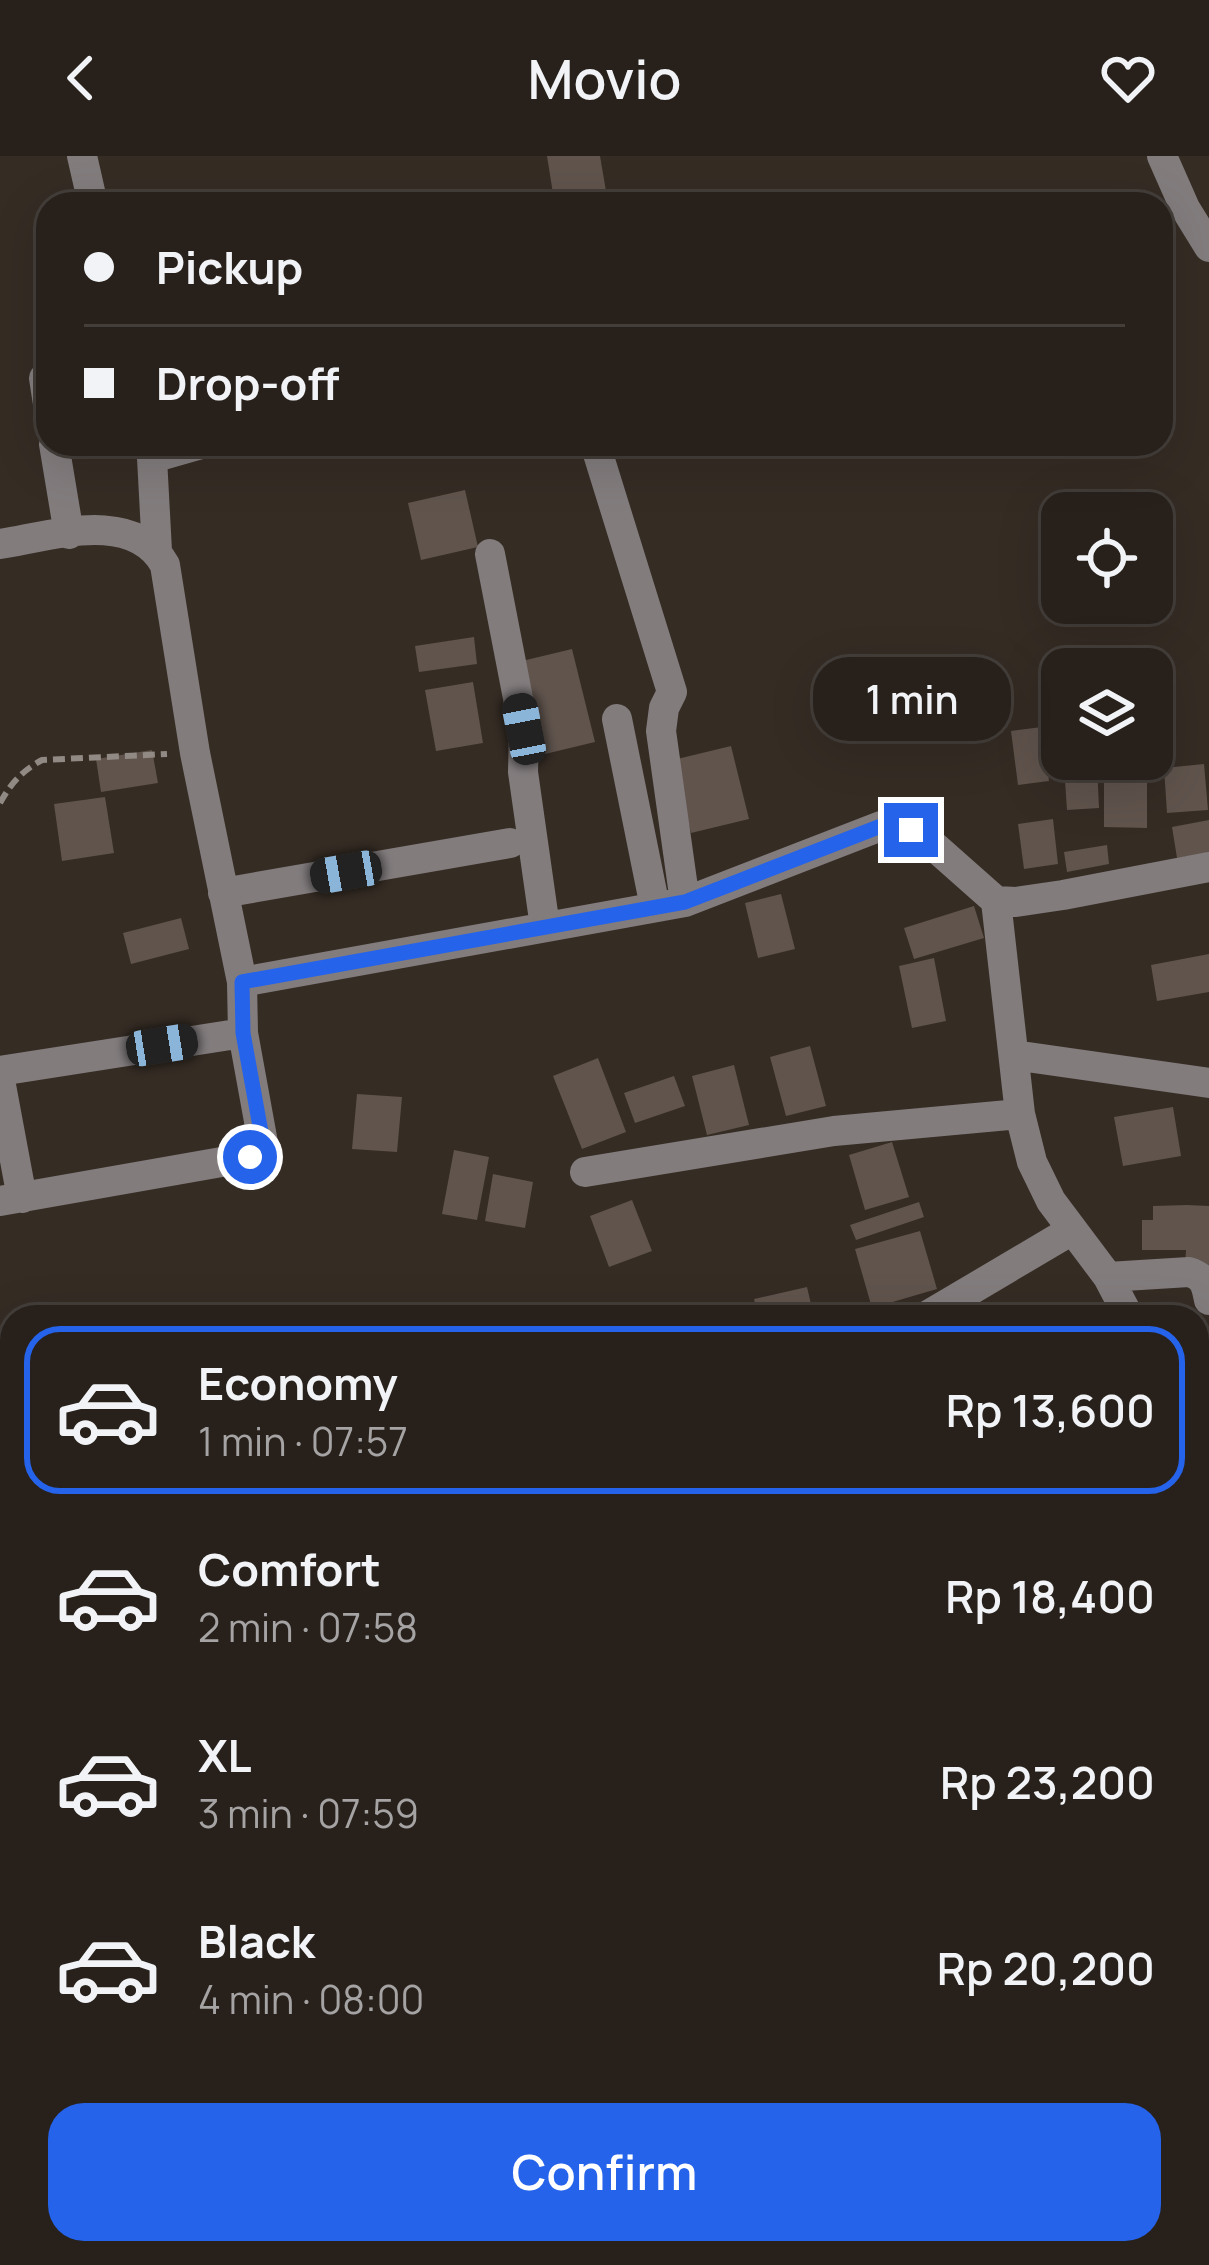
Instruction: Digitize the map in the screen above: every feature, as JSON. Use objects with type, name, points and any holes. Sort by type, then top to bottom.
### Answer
[{"type":"street","points":[[82,156],[90,192]]},
{"type":"street","points":[[1162,156],[1209,247]]},
{"type":"street","points":[[56,456],[69,534]]},
{"type":"street","points":[[0,1080],[11,1199],[250,1157],[263,1143],[243,1033],[242,982],[195,753],[165,565],[158,551],[151,456]]},
{"type":"street","points":[[599,456],[672,692],[661,731],[670,904]]},
{"type":"street","points":[[0,544],[112,530],[132,535],[158,551]]},
{"type":"street","points":[[490,554],[524,729],[523,772],[545,927]]},
{"type":"street","points":[[617,719],[670,904]]},
{"type":"street","points":[[242,982],[670,904],[881,826],[911,830],[996,901],[1063,895],[1209,867]]},
{"type":"street","points":[[223,893],[510,843]]},
{"type":"street","points":[[996,901],[1020,1114],[1032,1162],[1040,1183],[1123,1305]]},
{"type":"street","points":[[0,1071],[243,1033]]},
{"type":"street","points":[[1014,1055],[1209,1083]]},
{"type":"street","points":[[585,1172],[834,1131],[1020,1114]]},
{"type":"street","points":[[945,1305],[1072,1230]]},
{"type":"street","points":[[1108,1277],[1198,1275],[1209,1300]]},
{"type":"path","points":[[0,803],[11,783],[42,760],[195,753]]},
{"type":"building","points":[[547,156],[600,156],[606,191],[553,192]]},
{"type":"building","points":[[465,490],[478,547],[421,560],[408,503]]},
{"type":"building","points":[[474,637],[477,664],[419,672],[415,646]]},
{"type":"building","points":[[572,649],[595,742],[545,754],[522,661]]},
{"type":"building","points":[[473,682],[483,743],[436,751],[425,690]]},
{"type":"building","points":[[1041,727],[1041,780],[1049,781],[1018,785],[1011,731]]},
{"type":"building","points":[[731,746],[749,819],[691,833],[673,760]]},
{"type":"building","points":[[152,750],[158,783],[101,792],[96,759]]},
{"type":"building","points":[[1204,764],[1208,810],[1167,813],[1165,780],[1173,780],[1173,767]]},
{"type":"building","points":[[1065,780],[1098,780],[1099,808],[1067,810]]},
{"type":"building","points":[[1104,782],[1147,782],[1147,828],[1104,827]]},
{"type":"building","points":[[105,797],[114,853],[62,861],[54,804]]},
{"type":"building","points":[[1053,819],[1058,864],[1024,869],[1018,824]]},
{"type":"building","points":[[1209,820],[1209,853],[1177,858],[1172,827]]},
{"type":"building","points":[[1107,845],[1109,864],[1067,872],[1064,852]]},
{"type":"building","points":[[781,894],[795,949],[758,958],[745,903]]},
{"type":"building","points":[[974,906],[984,938],[914,959],[904,928]]},
{"type":"building","points":[[181,918],[189,949],[131,964],[123,933]]},
{"type":"building","points":[[1209,954],[1209,992],[1157,1001],[1151,965]]},
{"type":"building","points":[[934,958],[946,1021],[912,1028],[899,966]]},
{"type":"building","points":[[810,1046],[826,1106],[786,1116],[770,1057]]},
{"type":"building","points":[[598,1058],[626,1132],[582,1149],[553,1076]]},
{"type":"building","points":[[734,1065],[749,1125],[707,1135],[692,1076]]},
{"type":"building","points":[[674,1076],[685,1106],[635,1123],[624,1093]]},
{"type":"building","points":[[357,1094],[402,1097],[397,1152],[352,1149]]},
{"type":"building","points":[[1173,1107],[1181,1156],[1123,1166],[1114,1117]]},
{"type":"building","points":[[892,1142],[909,1197],[865,1210],[849,1155]]},
{"type":"building","points":[[454,1150],[489,1157],[477,1220],[442,1214]]},
{"type":"building","points":[[493,1174],[533,1182],[525,1228],[485,1221]]},
{"type":"building","points":[[632,1200],[652,1251],[609,1267],[590,1216]]},
{"type":"building","points":[[919,1202],[924,1217],[856,1240],[850,1225]]},
{"type":"building","points":[[1153,1206],[1209,1206],[1209,1268],[1185,1267],[1186,1250],[1142,1250],[1142,1220],[1153,1220]]},
{"type":"building","points":[[920,1231],[937,1289],[871,1305],[855,1249]]},
{"type":"building","points":[[807,1287],[811,1305],[755,1305],[754,1299]]},
{"type":"route","points":[[250,1157],[263,1143],[243,1033],[242,982],[685,902],[881,826],[911,830]]}]
